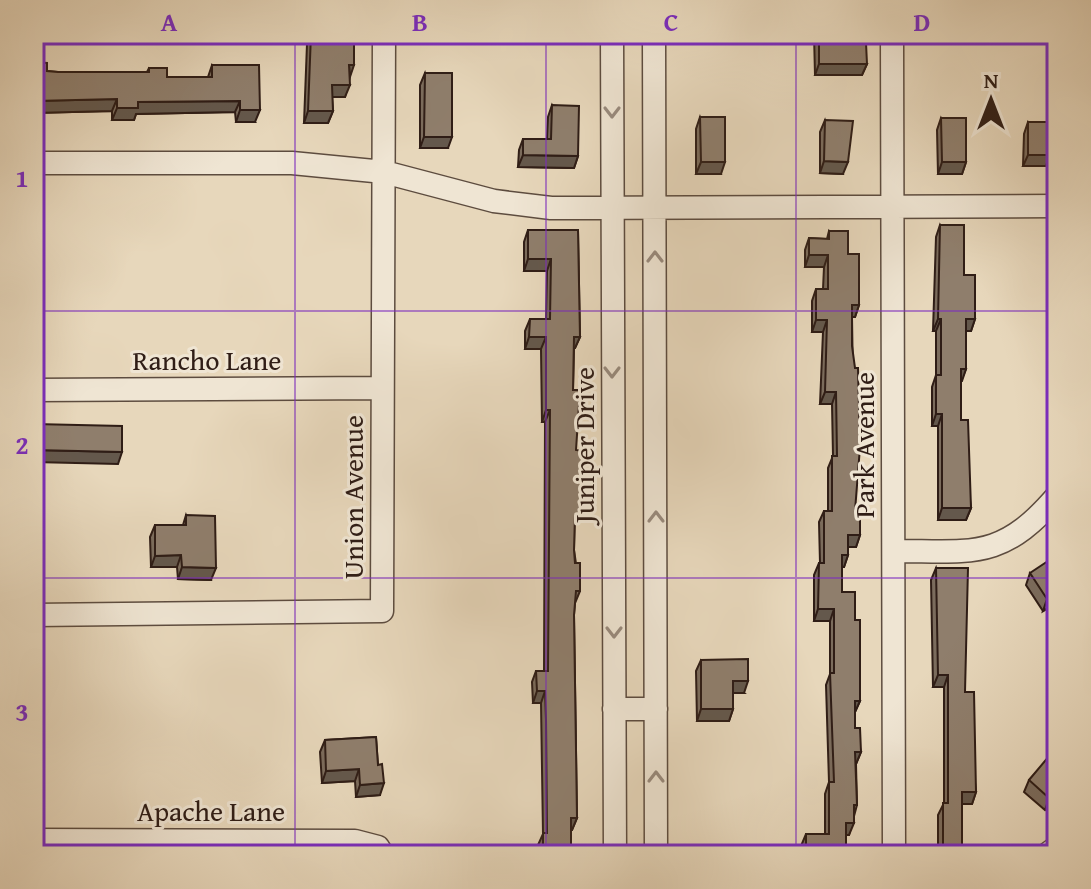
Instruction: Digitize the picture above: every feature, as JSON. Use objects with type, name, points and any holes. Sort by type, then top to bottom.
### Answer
[{"type":"street","name":"Union Avenue","points":[[34,615],[382,611],[384,34]]},
{"type":"street","name":"Juniper Drive","points":[[612,34],[615,855]]},
{"type":"street","points":[[654,34],[656,855]]},
{"type":"street","name":"Park Avenue","points":[[892,34],[894,855]]},
{"type":"street","points":[[34,163],[292,163],[384,172],[494,201],[551,208],[1057,206]]},
{"type":"street","name":"Rancho Lane","points":[[34,390],[381,388]]},
{"type":"street","points":[[894,551],[982,551],[1014,539],[1057,496]]},
{"type":"street","points":[[614,709],[656,709]]},
{"type":"street","name":"Apache Lane","points":[[34,840],[355,841],[378,847],[383,855]]},
{"type":"street","points":[[1046,855],[1057,847]]},
{"type":"building","points":[[311,34],[354,34],[354,65],[349,65],[350,85],[332,85],[333,111],[308,111]]},
{"type":"building","points":[[819,34],[838,34],[838,42],[866,43],[867,64],[819,64]]},
{"type":"building","points":[[34,62],[47,63],[47,71],[58,72],[149,72],[149,68],[167,68],[167,77],[212,77],[212,65],[259,65],[260,110],[240,110],[240,101],[138,102],[138,108],[117,108],[117,99],[34,101]]},
{"type":"building","points":[[425,73],[452,73],[452,137],[424,137]]},
{"type":"building","points":[[552,105],[579,106],[578,156],[523,155],[523,139],[551,139]]},
{"type":"building","points":[[700,117],[725,117],[725,162],[701,162]]},
{"type":"building","points":[[941,118],[966,118],[966,162],[942,162]]},
{"type":"building","points":[[825,120],[853,121],[848,162],[824,161]]},
{"type":"building","points":[[1028,122],[1057,122],[1057,146],[1050,146],[1050,155],[1028,155]]},
{"type":"building","points":[[940,225],[964,225],[964,275],[975,275],[975,319],[966,319],[966,369],[961,369],[961,420],[968,420],[971,508],[942,508],[942,414],[936,414],[936,375],[941,375],[941,319],[938,319]]},
{"type":"building","points":[[528,230],[578,230],[580,337],[574,337],[573,390],[580,390],[576,450],[582,451],[582,470],[579,515],[575,515],[574,550],[575,563],[580,563],[580,591],[576,591],[574,615],[577,818],[571,818],[571,855],[543,855],[543,833],[547,833],[545,691],[537,691],[536,671],[548,671],[550,410],[546,410],[546,337],[529,337],[530,319],[550,319],[551,259],[528,259]]},
{"type":"building","points":[[829,231],[848,231],[848,254],[859,254],[859,305],[852,305],[852,346],[855,368],[858,368],[860,447],[855,511],[860,511],[860,535],[848,535],[848,555],[842,555],[842,592],[855,592],[855,620],[860,620],[860,701],[855,701],[855,728],[860,728],[861,752],[855,752],[857,805],[854,805],[854,823],[846,823],[846,855],[806,855],[806,834],[829,834],[829,782],[834,782],[830,673],[834,673],[834,609],[818,609],[819,563],[824,563],[824,511],[832,511],[832,456],[837,456],[836,392],[825,392],[827,320],[816,320],[816,289],[828,289],[828,255],[809,255],[809,238],[829,239]]},
{"type":"building","points":[[34,424],[122,426],[122,452],[34,450]]},
{"type":"building","points":[[186,515],[215,516],[216,568],[182,567],[181,555],[155,556],[155,525],[186,525]]},
{"type":"building","points":[[1057,555],[1057,593],[1047,599],[1030,573]]},
{"type":"building","points":[[936,568],[968,568],[965,692],[974,692],[976,792],[962,792],[962,847],[943,847],[943,803],[948,803],[948,675],[938,675]]},
{"type":"building","points":[[34,644],[38,644],[39,685],[34,685]]},
{"type":"building","points":[[748,659],[748,681],[733,681],[733,709],[701,709],[701,660]]},
{"type":"building","points":[[376,737],[378,765],[382,764],[384,783],[360,785],[359,769],[326,771],[325,740]]},
{"type":"building","points":[[1055,749],[1057,789],[1049,798],[1029,780]]}]
